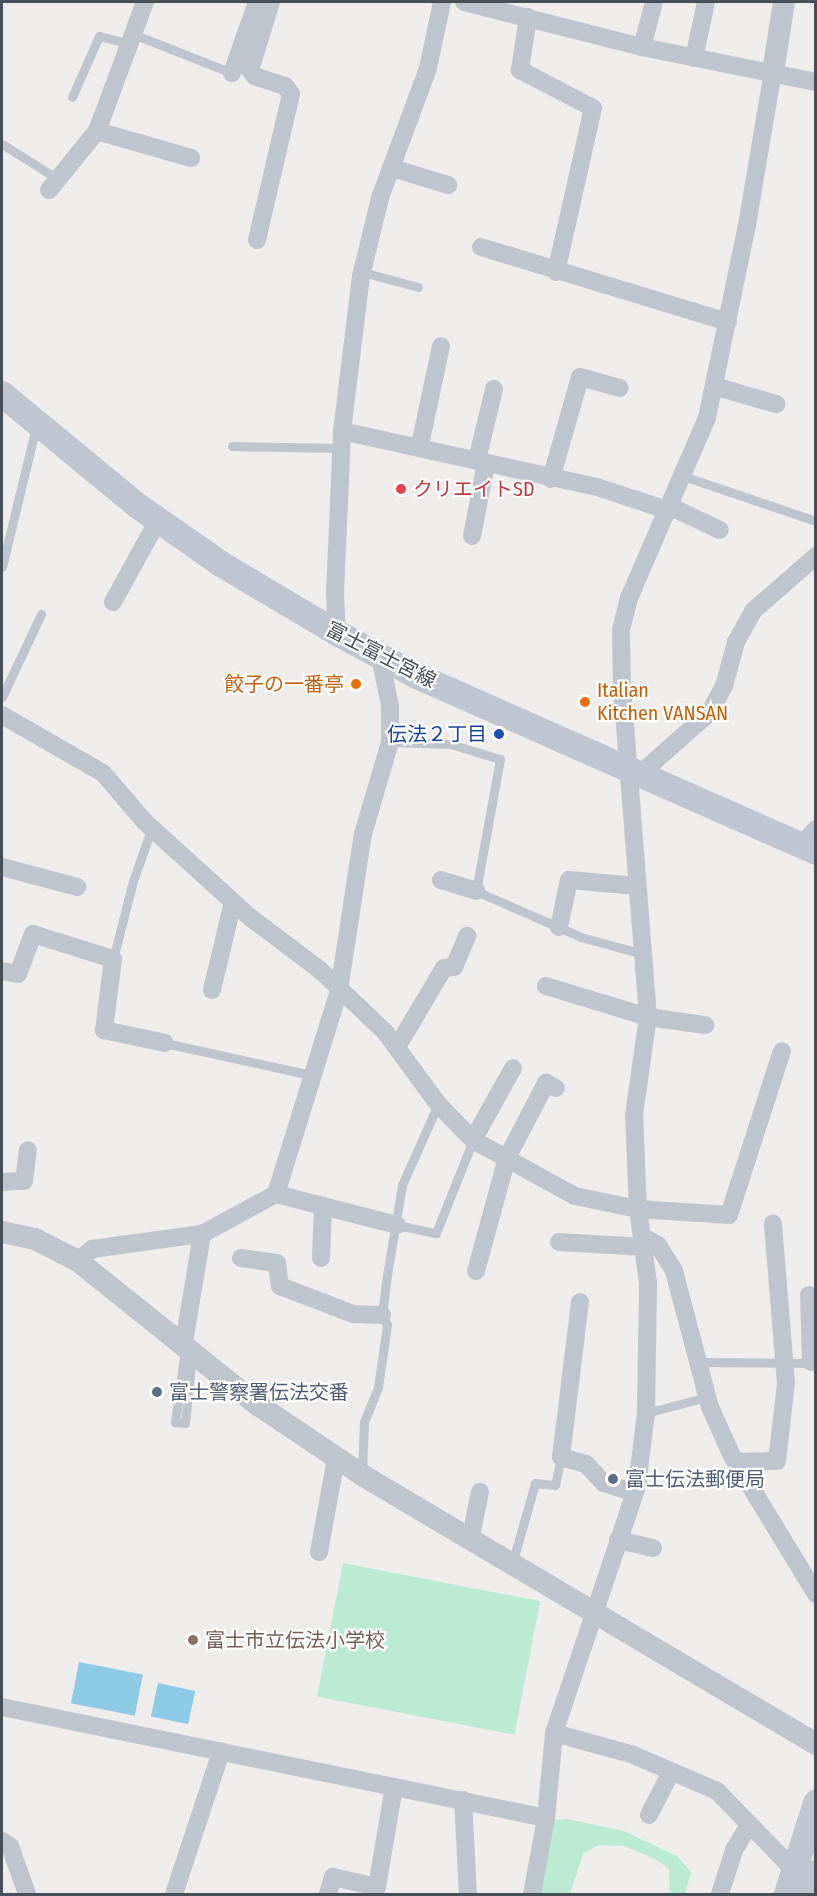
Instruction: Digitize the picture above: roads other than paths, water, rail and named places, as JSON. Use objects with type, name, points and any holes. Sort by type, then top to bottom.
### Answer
[{"type":"main road","name":"富士富士宮線","points":[[2,394],[37,425],[158,519],[221,564],[380,657],[634,770],[812,845]]},
{"type":"main road","points":[[806,1884],[816,1803]]},
{"type":"street","points":[[53,184],[97,131],[145,2]]},
{"type":"street","points":[[232,73],[257,2]]},
{"type":"street","points":[[257,240],[291,94],[285,86],[255,76],[250,70],[271,2]]},
{"type":"street","points":[[337,633],[335,594],[342,439],[362,272],[380,198],[417,105],[442,2]]},
{"type":"street","points":[[464,2],[642,47],[816,82]]},
{"type":"street","points":[[642,47],[654,2]]},
{"type":"street","points":[[694,58],[705,2]]},
{"type":"street","points":[[532,1894],[546,1818],[554,1733],[591,1614],[634,1493],[646,1413],[648,1283],[638,1209],[634,1115],[648,1017],[638,886],[634,770],[621,630],[629,598],[684,476],[707,418],[728,322],[784,2]]},
{"type":"street","points":[[528,17],[520,70],[593,108],[556,272]]},
{"type":"street","points":[[97,131],[191,158]]},
{"type":"street","points":[[392,168],[448,185]]},
{"type":"street","points":[[481,247],[556,272],[728,322]]},
{"type":"street","points":[[420,445],[441,346]]},
{"type":"street","points":[[551,479],[580,377],[620,388]]},
{"type":"street","points":[[714,386],[776,404]]},
{"type":"street","points":[[472,536],[494,389]]},
{"type":"street","points":[[342,439],[420,445],[551,479],[597,487],[668,508],[720,530]]},
{"type":"street","points":[[113,602],[158,519]]},
{"type":"street","points":[[634,770],[710,712],[724,686],[736,642],[753,611],[816,556]]},
{"type":"street","points":[[276,1194],[339,990],[363,834],[390,742],[390,706],[380,657]]},
{"type":"street","points":[[2,715],[103,773],[152,827],[233,902],[320,970],[397,1047],[438,1104],[473,1140],[575,1196],[638,1209],[729,1215],[782,1051]]},
{"type":"street","points":[[2,867],[77,887]]},
{"type":"street","points":[[441,879],[476,891]]},
{"type":"street","points":[[559,927],[569,880],[638,886]]},
{"type":"street","points":[[212,990],[233,902]]},
{"type":"street","points":[[2,970],[18,974],[33,934],[113,959],[104,1030],[165,1044]]},
{"type":"street","points":[[397,1047],[444,968],[454,967],[467,936]]},
{"type":"street","points":[[546,986],[648,1017],[705,1025]]},
{"type":"street","points":[[473,1140],[513,1068]]},
{"type":"street","points":[[476,1271],[507,1158],[546,1083],[556,1088]]},
{"type":"street","points":[[2,1182],[24,1181],[28,1150]]},
{"type":"street","points":[[78,1261],[92,1249],[202,1234],[276,1194],[397,1225]]},
{"type":"street","points":[[321,1258],[324,1206]]},
{"type":"street","points":[[736,1462],[777,1461],[786,1383],[772,1224]]},
{"type":"street","points":[[2,1232],[35,1239],[78,1261],[187,1351],[336,1458],[591,1614],[816,1744]]},
{"type":"street","points":[[187,1351],[202,1234]]},
{"type":"street","points":[[559,1242],[644,1242],[658,1245],[674,1271],[707,1397],[736,1462],[816,1594]]},
{"type":"street","points":[[241,1258],[277,1263],[280,1286],[353,1314],[382,1315]]},
{"type":"street","points":[[809,1295],[813,1363]]},
{"type":"street","points":[[580,1302],[561,1457],[586,1464],[604,1484],[634,1493]]},
{"type":"street","points":[[319,1552],[336,1458]]},
{"type":"street","points":[[470,1541],[480,1492]]},
{"type":"street","points":[[618,1540],[653,1548]]},
{"type":"street","points":[[2,1707],[546,1818]]},
{"type":"street","points":[[554,1733],[631,1754],[717,1791],[806,1884]]},
{"type":"street","points":[[174,1894],[221,1752]]},
{"type":"street","points":[[649,1815],[670,1772]]},
{"type":"street","points":[[328,1894],[333,1877],[377,1887],[394,1787]]},
{"type":"street","points":[[463,1800],[468,1894]]},
{"type":"street","points":[[720,1894],[734,1850],[749,1825]]},
{"type":"street","points":[[2,1841],[9,1846],[27,1894]]},
{"type":"lane","points":[[72,97],[99,36],[131,39],[232,73]]},
{"type":"lane","points":[[2,144],[53,184]]},
{"type":"lane","points":[[362,272],[418,287]]},
{"type":"lane","points":[[2,567],[37,425]]},
{"type":"lane","points":[[232,446],[342,439]]},
{"type":"lane","points":[[684,476],[816,521]]},
{"type":"lane","points":[[2,697],[41,614]]},
{"type":"lane","points":[[390,742],[450,744],[500,759],[476,891],[559,927],[643,954]]},
{"type":"lane","points":[[113,959],[133,881],[152,827]]},
{"type":"lane","points":[[165,1044],[311,1075]]},
{"type":"lane","points":[[362,1475],[364,1422],[378,1388],[387,1324],[382,1315],[402,1185],[438,1104]]},
{"type":"lane","points":[[397,1225],[436,1233],[473,1140]]},
{"type":"lane","points":[[187,1351],[185,1423],[176,1422],[187,1351]]},
{"type":"lane","points":[[698,1362],[813,1363]]},
{"type":"lane","points":[[646,1413],[707,1397]]},
{"type":"lane","points":[[512,1566],[535,1483],[555,1485],[561,1457]]},
{"type":"water","points":[[79,1662],[143,1674],[135,1716],[71,1703]]},
{"type":"water","points":[[158,1683],[195,1691],[188,1724],[151,1716]]},
{"type":"place","name":"クリエイトSD","points":[[401,489]]},
{"type":"place","name":"餃子の一番亭","points":[[356,684]]},
{"type":"place","name":"Italian Kitchen VANSAN","points":[[585,702]]},
{"type":"place","name":"伝法２丁目","points":[[499,734]]},
{"type":"place","name":"富士警察署伝法交番","points":[[157,1392]]},
{"type":"place","name":"富士伝法郵便局","points":[[613,1479]]},
{"type":"place","name":"富士市立伝法小学校","points":[[193,1640]]}]
